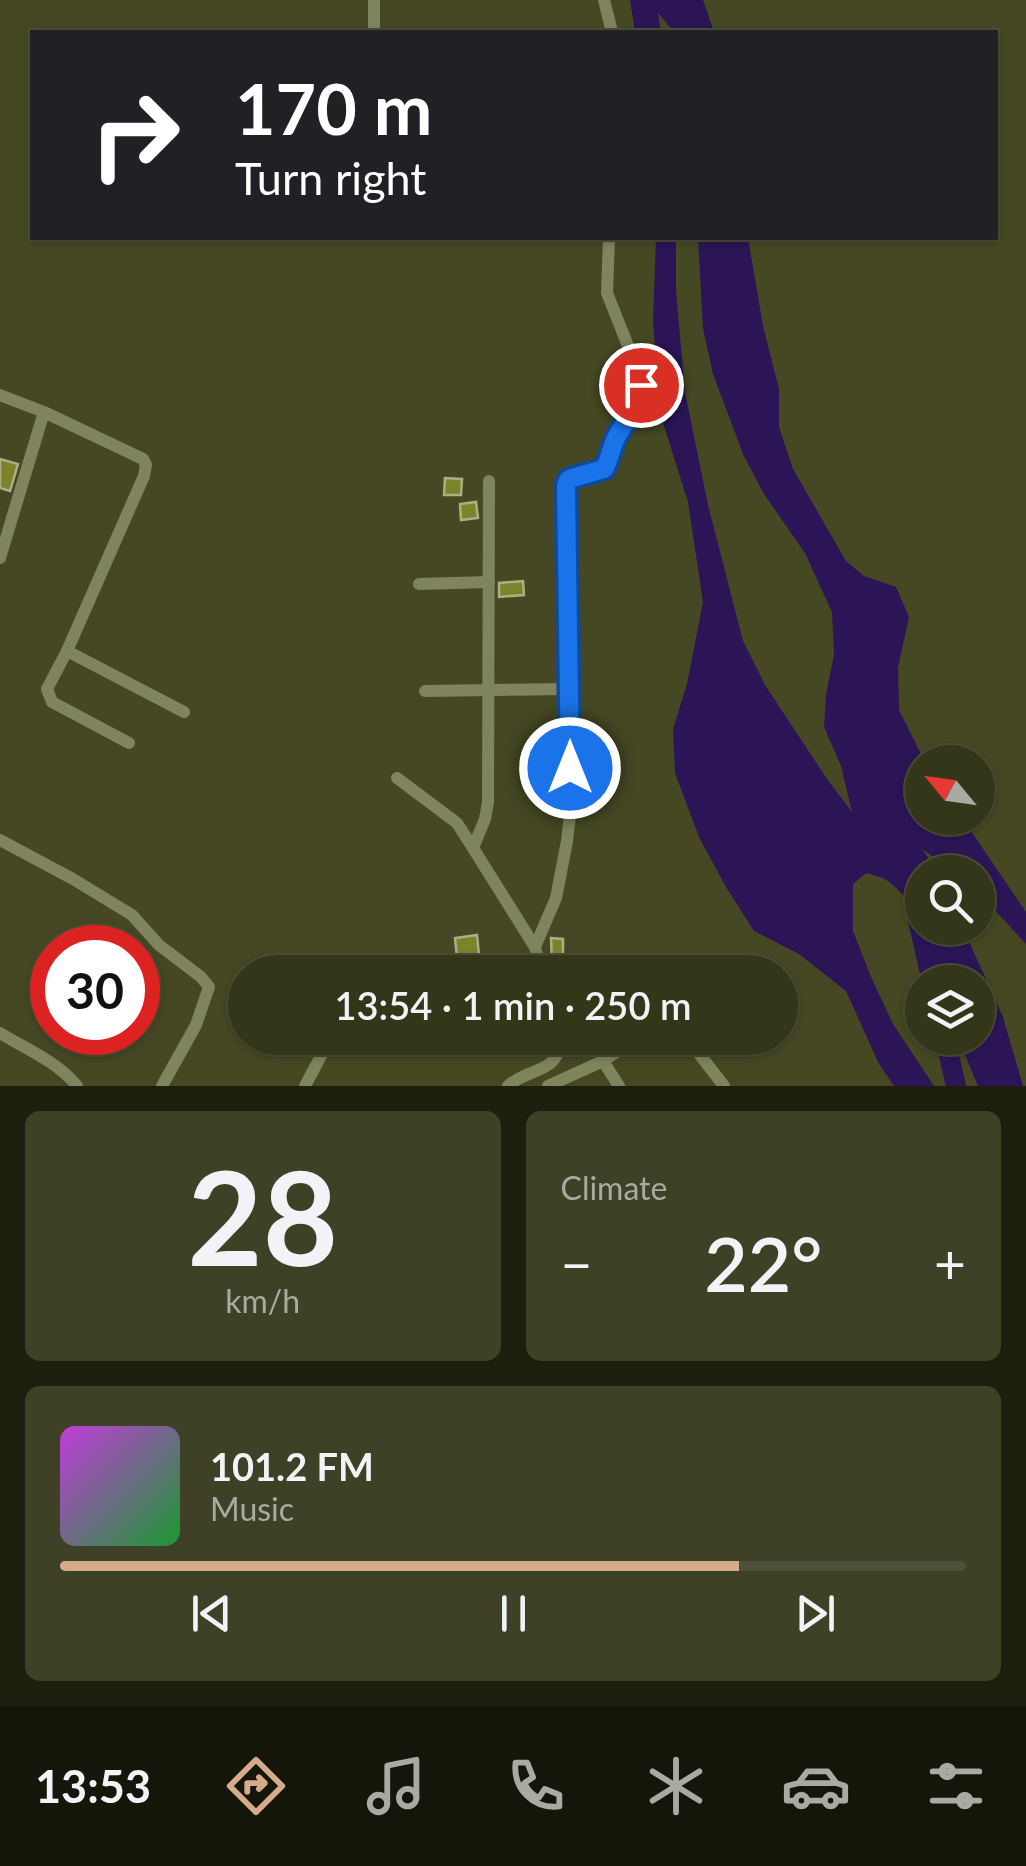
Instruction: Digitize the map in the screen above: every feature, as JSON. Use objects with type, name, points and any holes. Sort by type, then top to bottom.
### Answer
[{"type":"street","points":[[374,0],[374,30]]},
{"type":"street","points":[[604,0],[612,30]]},
{"type":"street","points":[[535,947],[556,898],[570,807],[566,486],[572,478],[604,469],[616,438],[639,400],[641,385],[607,293],[609,240]]},
{"type":"street","points":[[0,395],[143,459],[147,469],[67,651],[46,689],[52,702],[129,743]]},
{"type":"street","points":[[0,558],[44,412]]},
{"type":"street","points":[[473,848],[488,802],[489,481]]},
{"type":"street","points":[[418,584],[490,582]]},
{"type":"street","points":[[67,651],[184,712]]},
{"type":"street","points":[[424,691],[570,689]]},
{"type":"street","points":[[397,778],[457,822],[537,955]]},
{"type":"street","points":[[0,840],[132,915],[159,945],[201,977],[209,988],[196,1025],[162,1086]]},
{"type":"street","points":[[0,1034],[43,1058],[78,1086]]},
{"type":"street","points":[[305,1086],[321,1055]]},
{"type":"street","points":[[508,1086],[554,1061],[556,1055]]},
{"type":"street","points":[[548,1086],[612,1055]]},
{"type":"street","points":[[700,1055],[724,1086]]},
{"type":"street","points":[[603,1061],[618,1086]]},
{"type":"shaded area","points":[[630,0],[703,0],[713,30],[672,30],[658,13],[661,30],[635,30]]},
{"type":"shaded area","points":[[656,240],[676,240],[676,291],[685,392],[708,505],[743,641],[765,685],[852,812],[841,766],[824,727],[834,654],[832,612],[805,553],[764,494],[743,454],[713,374],[703,328],[698,240],[748,240],[779,389],[779,427],[793,469],[846,561],[864,576],[896,587],[909,617],[898,667],[899,710],[916,745],[905,745],[905,835],[974,835],[987,855],[931,855],[922,849],[926,855],[905,855],[905,898],[881,877],[866,873],[853,884],[853,931],[871,977],[905,1042],[905,1055],[914,1055],[934,1086],[894,1086],[879,1064],[846,991],[799,954],[754,931],[699,837],[675,773],[673,729],[687,684],[703,602],[688,502],[661,416],[653,322]]},
{"type":"shaded area","points":[[995,866],[1026,912],[1026,944],[995,910]]},
{"type":"shaded area","points":[[928,945],[971,945],[980,965],[934,965]]},
{"type":"shaded area","points":[[995,999],[1023,1086],[978,1086],[965,1055],[995,1055]]},
{"type":"building","points":[[0,459],[18,464],[10,491],[0,488]]},
{"type":"building","points":[[445,478],[462,479],[461,495],[444,495]]},
{"type":"building","points":[[476,502],[478,518],[461,520],[460,504]]},
{"type":"building","points":[[523,581],[524,595],[499,597],[499,583]]},
{"type":"building","points":[[477,935],[479,955],[457,955],[455,938]]},
{"type":"building","points":[[551,938],[563,939],[563,955],[552,955]]},
{"type":"waterway","points":[[924,945],[928,965]]},
{"type":"waterway","points":[[949,1055],[956,1086]]},
{"type":"route","points":[[570,768],[566,486],[572,478],[604,469],[616,438],[639,400],[641,385]]}]
